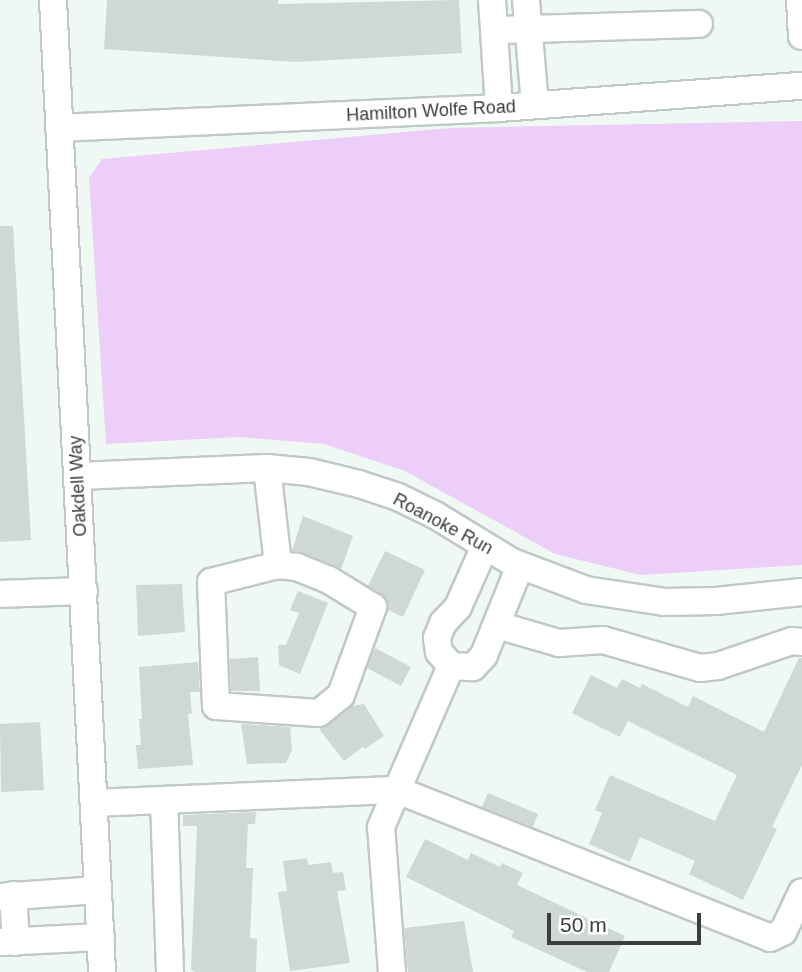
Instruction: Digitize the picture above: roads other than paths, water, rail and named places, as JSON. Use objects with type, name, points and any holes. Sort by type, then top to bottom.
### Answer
[{"type":"street","name":"Oakdell Way","points":[[53,0],[102,972]]},
{"type":"street","points":[[492,0],[499,108]]},
{"type":"street","points":[[526,0],[535,105]]},
{"type":"street","points":[[800,0],[802,36]]},
{"type":"street","points":[[495,30],[699,24]]},
{"type":"street","name":"Hamilton Wolfe Road","points":[[59,128],[499,108],[802,86]]},
{"type":"street","points":[[267,468],[278,565]]},
{"type":"street","name":"Roanoke Run","points":[[78,475],[267,468],[309,472],[372,488],[435,515],[520,566],[586,590],[664,602],[716,601],[802,592]]},
{"type":"street","points":[[485,545],[458,607],[443,623],[437,638],[439,652],[451,666],[473,667],[484,655],[520,566]]},
{"type":"street","points":[[278,565],[297,567],[329,580],[373,607],[341,695],[319,713],[216,706],[211,582],[278,565]]},
{"type":"street","points":[[0,594],[84,591]]},
{"type":"street","points":[[497,625],[559,643],[603,640],[699,668],[718,666],[792,641],[802,642]]},
{"type":"street","points":[[392,972],[381,827],[451,666]]},
{"type":"street","points":[[94,803],[397,790],[771,938],[783,932],[802,892]]},
{"type":"street","points":[[164,800],[170,972]]},
{"type":"street","points":[[98,890],[7,896],[8,942],[101,937]]}]
